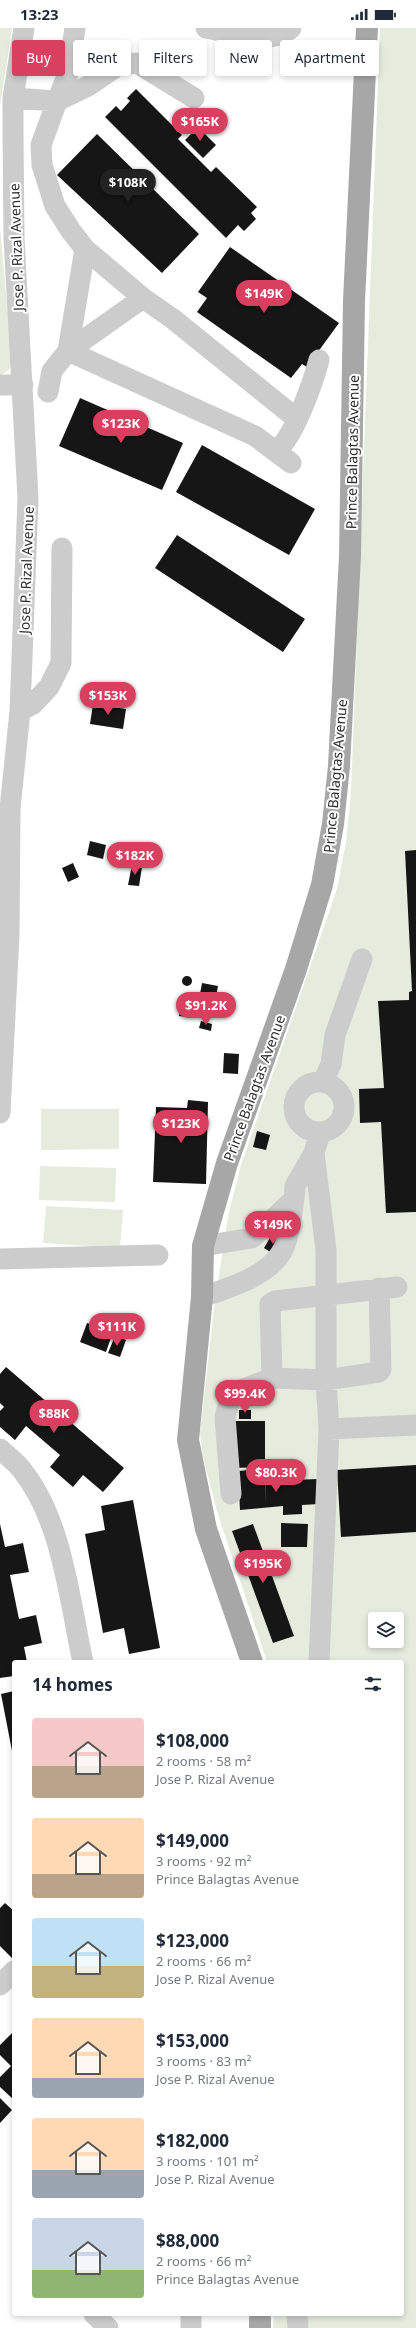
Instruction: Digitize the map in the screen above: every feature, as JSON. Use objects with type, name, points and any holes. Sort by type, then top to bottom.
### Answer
[{"type":"main road","name":"Prince Balagtas Avenue","points":[[251,1660],[206,1529],[188,1440],[202,1297],[202,1246],[227,1163],[296,969],[320,893],[333,824],[339,766],[350,556],[354,301],[367,28]]},
{"type":"main road","points":[[260,2316],[260,2328]]},
{"type":"street","name":"Jose P. Rizal Avenue","points":[[0,1113],[5,808],[20,711],[28,498],[23,385],[7,239],[13,98],[24,28]]},
{"type":"street","points":[[74,28],[68,74],[41,145],[42,165],[55,206],[85,249],[143,298],[173,319],[297,419]]},
{"type":"street","points":[[206,28],[266,38],[284,34],[291,28]]},
{"type":"street","points":[[13,98],[57,101],[88,86],[119,65],[137,63],[194,98]]},
{"type":"street","points":[[68,351],[85,249]]},
{"type":"street","points":[[48,392],[52,371],[68,351],[143,298]]},
{"type":"street","points":[[68,351],[255,436],[283,457],[283,443],[297,419],[320,360]]},
{"type":"street","points":[[0,385],[23,385]]},
{"type":"street","points":[[20,711],[33,704],[49,687],[61,663],[62,548]]},
{"type":"street","points":[[323,1082],[331,1064],[335,1036],[362,959]]},
{"type":"street","points":[[323,1082],[335,1086],[342,1096],[344,1108],[341,1121],[332,1129],[320,1133],[307,1130],[296,1120],[293,1106],[298,1092],[309,1083],[323,1082]]},
{"type":"street","points":[[202,1297],[230,1287],[262,1272],[281,1254],[294,1199],[295,1186],[314,1153],[320,1133]]},
{"type":"street","points":[[314,1153],[326,1250],[326,1380],[329,1429],[319,1660]]},
{"type":"street","points":[[202,1246],[252,1238],[294,1199]]},
{"type":"street","points":[[0,1259],[158,1255]]},
{"type":"street","points":[[231,1494],[226,1417],[230,1399],[241,1390],[272,1378],[326,1380],[376,1374],[381,1369],[388,1288],[325,1294],[275,1301],[270,1304],[272,1378]]},
{"type":"street","points":[[329,1429],[416,1425]]},
{"type":"street","points":[[0,1449],[22,1469],[42,1501],[57,1539],[83,1660]]},
{"type":"street","points":[[0,1985],[12,1973]]},
{"type":"street","points":[[96,2316],[108,2328]]},
{"type":"street","points":[[191,2316],[191,2328]]},
{"type":"street","points":[[297,2316],[298,2328]]},
{"type":"shaded area","points":[[0,28],[12,28],[0,106]]},
{"type":"shaded area","points":[[380,28],[416,28],[416,2328],[273,2328],[274,2316],[404,2316],[404,1660],[266,1660],[218,1515],[203,1457],[200,1434],[214,1308],[228,1216],[241,1165],[337,889],[346,842],[351,792]]},
{"type":"shaded area","points":[[0,226],[12,362],[9,370],[0,376]]},
{"type":"shaded area","points":[[41,1109],[119,1109],[119,1149],[41,1150]]},
{"type":"shaded area","points":[[40,1166],[116,1168],[115,1202],[39,1200]]},
{"type":"shaded area","points":[[46,1206],[123,1210],[120,1248],[43,1243]]},
{"type":"building","points":[[136,89],[182,135],[178,139],[211,172],[216,167],[257,207],[251,213],[256,219],[244,231],[238,225],[226,238],[105,117],[116,106],[121,111],[130,101],[127,98]]},
{"type":"building","points":[[198,127],[216,145],[203,158],[185,140]]},
{"type":"building","points":[[97,134],[199,234],[162,273],[57,175]]},
{"type":"building","points":[[230,247],[339,323],[307,367],[302,364],[291,378],[197,312],[207,298],[198,292]]},
{"type":"building","points":[[80,398],[183,443],[162,490],[59,446]]},
{"type":"building","points":[[202,445],[315,509],[289,555],[176,492]]},
{"type":"building","points":[[177,535],[305,619],[283,652],[155,568]]},
{"type":"building","points":[[93,704],[126,709],[123,729],[90,724]]},
{"type":"building","points":[[90,841],[106,845],[103,859],[87,855]]},
{"type":"building","points":[[416,850],[416,1212],[386,1213],[381,1122],[360,1123],[359,1089],[384,1088],[378,1001],[409,1000],[409,992],[412,991],[405,851]]},
{"type":"building","points":[[73,863],[79,877],[68,882],[62,868]]},
{"type":"building","points":[[132,865],[142,867],[139,886],[128,885]]},
{"type":"building","points":[[185,976],[189,976],[191,977],[191,985],[185,986],[182,983],[182,979]]},
{"type":"building","points":[[202,983],[218,986],[216,997],[200,994]]},
{"type":"building","points":[[204,1005],[215,1008],[213,1014],[202,1011]]},
{"type":"building","points":[[180,1009],[188,1011],[187,1017],[179,1016]]},
{"type":"building","points":[[201,1021],[212,1024],[211,1031],[199,1028]]},
{"type":"building","points":[[224,1053],[239,1054],[238,1074],[223,1073]]},
{"type":"building","points":[[188,1100],[208,1102],[206,1184],[153,1182],[156,1107],[187,1108]]},
{"type":"building","points":[[257,1131],[270,1135],[266,1150],[253,1147]]},
{"type":"building","points":[[258,1216],[264,1221],[256,1229],[250,1223]]},
{"type":"building","points":[[271,1236],[282,1242],[275,1255],[264,1248]]},
{"type":"building","points":[[87,1323],[113,1332],[106,1352],[80,1342]]},
{"type":"building","points":[[115,1336],[126,1340],[120,1357],[108,1353]]},
{"type":"building","points":[[6,1367],[124,1468],[103,1492],[83,1475],[73,1487],[50,1467],[60,1455],[26,1426],[15,1440],[0,1427],[0,1411],[4,1407],[0,1403],[0,1374]]},
{"type":"building","points":[[239,1410],[251,1410],[251,1419],[239,1419]]},
{"type":"building","points":[[234,1421],[265,1421],[265,1467],[234,1468]]},
{"type":"building","points":[[416,1465],[416,1532],[341,1537],[337,1470]]},
{"type":"building","points":[[264,1469],[266,1504],[265,1481],[318,1479],[319,1504],[302,1505],[302,1514],[283,1515],[283,1506],[240,1510],[238,1471]]},
{"type":"building","points":[[133,1500],[160,1648],[129,1654],[124,1628],[103,1633],[85,1534],[105,1530],[101,1506]]},
{"type":"building","points":[[281,1523],[308,1524],[307,1547],[281,1547]]},
{"type":"building","points":[[0,1524],[5,1547],[23,1543],[29,1572],[10,1575],[19,1619],[36,1615],[42,1643],[24,1647],[27,1660],[12,1660],[12,1676],[0,1678]]},
{"type":"building","points":[[253,1524],[294,1636],[273,1643],[232,1531]]},
{"type":"building","points":[[12,1691],[12,1751],[1,1694]]},
{"type":"building","points":[[5,1903],[12,1909],[12,1958],[0,1946],[0,1908]]},
{"type":"building","points":[[12,2033],[12,2098],[0,2087],[0,2077],[11,2066],[0,2055],[0,2045]]},
{"type":"building","points":[[0,2098],[12,2110],[0,2123]]}]
